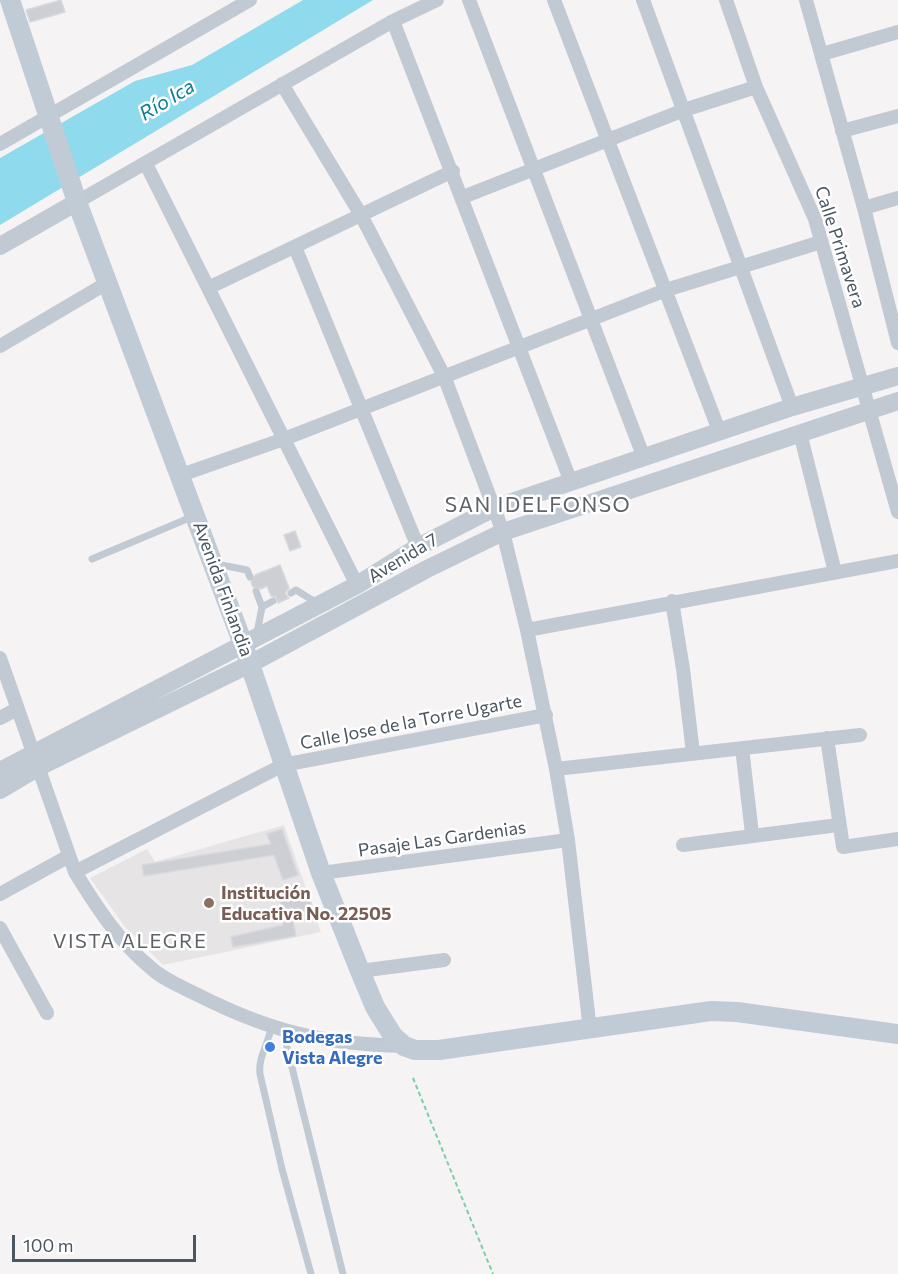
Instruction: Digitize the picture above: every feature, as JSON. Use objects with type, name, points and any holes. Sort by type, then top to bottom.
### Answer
[{"type":"main road","name":"Avenida Finlandia","points":[[10,0],[49,120],[107,283],[214,564],[250,640],[250,664],[321,873],[386,1029],[404,1046]]},
{"type":"main road","points":[[404,1046],[415,1050],[440,1050],[711,1011],[737,1012],[898,1034]]},
{"type":"street","points":[[0,144],[49,120],[250,0]]},
{"type":"street","points":[[0,246],[75,195],[146,164],[393,21],[436,0]]},
{"type":"street","points":[[469,0],[644,458]]},
{"type":"street","points":[[554,0],[720,433]]},
{"type":"street","points":[[643,0],[792,407]]},
{"type":"street","name":"Calle Primavera","points":[[726,0],[756,87],[796,174],[821,242],[871,409],[898,512]]},
{"type":"street","points":[[806,0],[864,208],[891,284],[898,343]]},
{"type":"street","points":[[393,21],[572,482]]},
{"type":"street","points":[[822,54],[898,32]]},
{"type":"street","points":[[282,84],[361,215],[444,376],[503,532],[527,630],[556,769],[568,840],[590,1030]]},
{"type":"street","points":[[463,197],[684,110],[756,87]]},
{"type":"street","points":[[842,131],[898,116]]},
{"type":"street","points":[[146,164],[210,287],[357,585]]},
{"type":"street","points":[[210,287],[453,171]]},
{"type":"street","points":[[864,208],[898,198]]},
{"type":"street","points":[[181,475],[283,439],[666,290],[821,242]]},
{"type":"street","points":[[295,247],[418,547]]},
{"type":"street","points":[[0,346],[107,283]]},
{"type":"street","name":"Avenida 7","points":[[0,790],[34,761],[250,640],[357,585],[418,547],[494,508],[792,407],[898,376]]},
{"type":"street","name":"Avenida 7","points":[[0,771],[34,761],[250,664],[427,568],[503,532],[898,401]]},
{"type":"street","points":[[800,433],[836,572]]},
{"type":"street","points":[[527,630],[672,601],[898,561]]},
{"type":"street","points":[[672,601],[693,753]]},
{"type":"street","points":[[0,658],[34,761],[75,872],[121,939],[153,970],[221,1007],[277,1029],[350,1045],[404,1046]]},
{"type":"street","points":[[0,718],[17,709]]},
{"type":"street","name":"Calle Jose de la Torre Ugarte","points":[[75,872],[283,765],[546,715]]},
{"type":"street","points":[[556,769],[860,735]]},
{"type":"street","points":[[827,738],[838,825],[845,848],[898,839]]},
{"type":"street","points":[[742,747],[752,834]]},
{"type":"street","points":[[683,845],[752,834],[838,825]]},
{"type":"street","name":"Pasaje Las Gardenias","points":[[321,873],[568,840]]},
{"type":"street","points":[[0,894],[69,856]]},
{"type":"street","points":[[0,928],[46,1013]]},
{"type":"street","points":[[360,971],[444,960]]},
{"type":"lane","points":[[92,559],[196,515]]},
{"type":"lane","points":[[214,564],[247,570],[250,577]]},
{"type":"lane","points":[[291,593],[296,590],[320,604]]},
{"type":"lane","points":[[250,640],[262,607],[256,591]]},
{"type":"lane","points":[[262,607],[273,601]]},
{"type":"lane","points":[[277,1029],[258,1061],[282,1169],[311,1274]]},
{"type":"lane","points":[[277,1029],[344,1274]]},
{"type":"path","points":[[413,1078],[493,1274]]},
{"type":"shaded area","name":"Institución Educativa No. 22505","points":[[284,825],[321,932],[163,965],[125,927],[90,878],[147,849],[155,862]]},
{"type":"water","name":"Río Ica","points":[[303,0],[373,0],[0,225],[0,158],[135,81],[192,65]]},
{"type":"building","points":[[61,0],[65,12],[30,22],[26,10]]},
{"type":"building","points":[[295,531],[301,547],[290,551],[284,535]]},
{"type":"building","points":[[280,565],[289,588],[285,593],[289,598],[278,603],[276,597],[271,596],[267,586],[261,589],[253,587],[251,582],[255,575]]},
{"type":"building","points":[[282,829],[298,875],[283,880],[274,855],[144,876],[142,865],[271,844],[267,834]]},
{"type":"building","points":[[308,894],[313,909],[292,916],[296,936],[233,947],[231,937],[283,925],[280,897],[290,895],[290,900]]},
{"type":"place","name":"Institución Educativa No. 22505","points":[[209,903]]},
{"type":"place","name":"Bodegas Vista Alegre","points":[[270,1047]]},
{"type":"district","name":"SAN IDELFONSO","points":[[538,505]]},
{"type":"district","name":"VISTA ALEGRE","points":[[130,941]]}]
